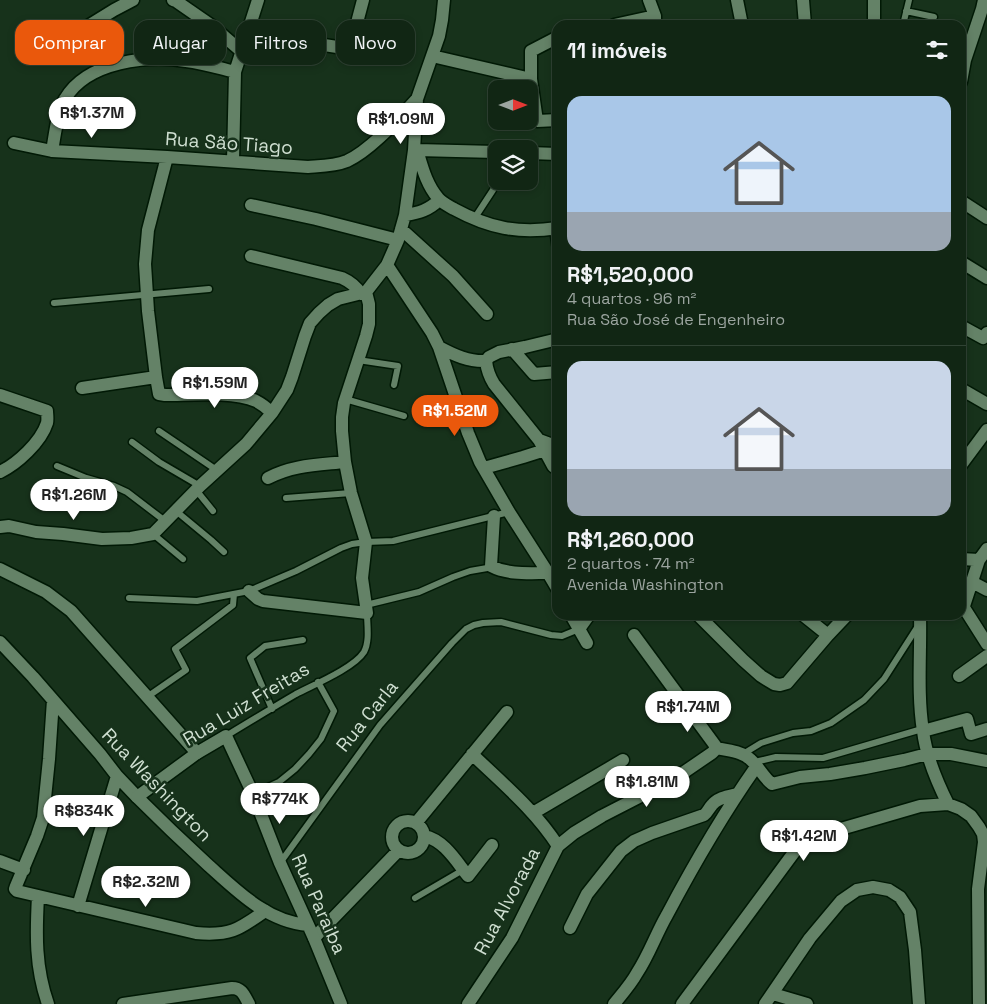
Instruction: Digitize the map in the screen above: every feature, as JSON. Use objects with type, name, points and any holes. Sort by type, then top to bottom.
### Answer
[{"type":"street","points":[[98,20],[133,0]]},
{"type":"street","points":[[173,0],[212,26],[236,47]]},
{"type":"street","points":[[251,20],[258,0]]},
{"type":"street","points":[[326,45],[350,49],[363,0]]},
{"type":"street","points":[[0,527],[9,526],[36,532],[102,539],[131,538],[153,534],[198,488],[246,444],[272,413],[286,390],[310,323],[328,305],[338,299],[363,293],[387,266],[400,235],[405,215],[416,150],[417,99],[439,36],[444,0]]},
{"type":"street","points":[[649,0],[655,20]]},
{"type":"street","points":[[737,0],[741,20]]},
{"type":"street","points":[[803,0],[805,20]]},
{"type":"street","points":[[874,0],[874,20]]},
{"type":"street","points":[[966,51],[984,0]]},
{"type":"street","points":[[552,40],[531,51],[531,79],[538,121],[552,120]]},
{"type":"street","points":[[432,56],[531,79]]},
{"type":"street","points":[[52,151],[61,108],[65,98],[74,87],[104,67],[141,59],[164,58],[188,61],[235,72]]},
{"type":"street","points":[[233,161],[235,72],[237,65]]},
{"type":"street","name":"Rua São Tiago","points":[[14,143],[52,151],[308,167],[330,166],[346,161],[361,153],[417,99]]},
{"type":"street","points":[[416,150],[488,152]]},
{"type":"street","points":[[416,150],[424,176],[439,200],[466,216],[504,229],[525,231],[552,228]]},
{"type":"street","points":[[538,154],[552,154]]},
{"type":"street","points":[[167,157],[148,230],[145,264],[159,394],[230,395],[243,397],[255,401],[272,413]]},
{"type":"street","points":[[405,215],[423,211],[432,207],[439,200]]},
{"type":"street","points":[[966,204],[987,218]]},
{"type":"street","points":[[251,205],[400,235],[453,276],[487,314]]},
{"type":"street","points":[[249,591],[263,601],[367,609],[362,578],[366,542],[344,462],[342,417],[345,400],[369,324],[369,304],[363,293],[342,278],[251,256]]},
{"type":"street","points":[[966,265],[987,278]]},
{"type":"street","points":[[387,266],[432,333],[439,347],[468,433],[484,468],[552,580]]},
{"type":"street","points":[[966,328],[985,336]]},
{"type":"street","points":[[552,340],[493,354],[486,361],[486,368],[494,384],[542,445],[552,464]]},
{"type":"street","points":[[439,347],[465,358],[486,361]]},
{"type":"street","points":[[512,349],[534,374],[552,372]]},
{"type":"street","points":[[82,388],[156,377]]},
{"type":"street","points":[[966,392],[987,404]]},
{"type":"street","points":[[0,395],[47,411],[47,422],[40,436],[25,455],[0,472]]},
{"type":"street","points":[[966,458],[987,430]]},
{"type":"street","points":[[484,468],[523,457],[542,445],[552,446]]},
{"type":"street","points":[[268,478],[292,468],[344,462]]},
{"type":"street","points":[[494,516],[490,563],[492,568],[522,574],[548,574]]},
{"type":"street","points":[[966,595],[979,560],[987,550]]},
{"type":"street","points":[[966,560],[979,560]]},
{"type":"street","points":[[0,569],[46,592],[71,611],[197,753]]},
{"type":"street","points":[[972,582],[987,590]]},
{"type":"street","points":[[966,610],[987,644]]},
{"type":"street","points":[[574,620],[587,643]]},
{"type":"street","points":[[579,629],[585,620]]},
{"type":"street","points":[[703,620],[761,676],[774,684],[780,685],[787,683],[843,620]]},
{"type":"street","points":[[810,620],[830,634]]},
{"type":"street","points":[[920,620],[920,695],[923,730],[928,754],[948,804]]},
{"type":"street","points":[[634,635],[717,748],[743,754],[757,764],[770,783],[774,784],[800,777],[830,774],[928,754],[951,754],[987,761]]},
{"type":"street","name":"Rua Washington","points":[[0,642],[53,700],[117,776],[237,891],[265,910],[289,922],[308,925]]},
{"type":"street","points":[[959,676],[987,656]]},
{"type":"street","points":[[53,700],[43,818],[15,889],[17,891],[196,933],[213,935],[240,928],[265,910]]},
{"type":"street","points":[[416,823],[507,712]]},
{"type":"street","points":[[923,730],[967,720],[971,734],[987,729]]},
{"type":"street","name":"Rua Paraiba","points":[[226,736],[341,1004]]},
{"type":"street","name":"Rua Luiz Freitas","points":[[137,797],[197,753],[226,736]]},
{"type":"street","name":"Rua Alvorada","points":[[468,1004],[512,938],[558,846],[574,833],[602,816],[674,780],[717,748]]},
{"type":"street","points":[[472,754],[533,813],[548,830],[558,846]]},
{"type":"street","points":[[533,813],[623,760]]},
{"type":"street","points":[[614,1004],[627,989],[646,957],[685,881],[757,764]]},
{"type":"street","points":[[78,906],[117,776]]},
{"type":"street","points":[[570,928],[587,894],[621,851],[634,841],[652,833],[704,815],[718,799],[737,794]]},
{"type":"street","points":[[682,1004],[798,847],[807,841],[836,830],[920,806],[948,804],[961,809],[971,816],[983,834],[984,842],[978,889],[979,1004]]},
{"type":"street","points":[[408,821],[416,823],[424,836],[418,850],[408,854],[395,848],[391,839],[393,830],[399,823],[408,821]]},
{"type":"street","points":[[424,836],[441,843],[465,873],[492,845]]},
{"type":"street","points":[[314,938],[398,850]]},
{"type":"street","points":[[0,862],[24,870]]},
{"type":"street","points":[[808,1004],[769,999],[810,938],[841,901],[857,890],[873,887],[889,890],[900,896],[910,912],[919,1004]]},
{"type":"street","points":[[33,895],[37,953],[43,991],[48,1004]]},
{"type":"street","points":[[123,1004],[232,988],[241,990],[249,1004]]},
{"type":"lane","points":[[904,20],[909,0]]},
{"type":"lane","points":[[906,11],[934,17]]},
{"type":"lane","points":[[474,219],[493,190]]},
{"type":"lane","points":[[54,303],[209,289]]},
{"type":"lane","points":[[358,360],[398,366],[394,385]]},
{"type":"lane","points":[[345,400],[404,416]]},
{"type":"lane","points":[[159,431],[218,471]]},
{"type":"lane","points":[[132,442],[198,488],[213,511]]},
{"type":"lane","points":[[57,466],[126,492],[165,521]]},
{"type":"lane","points":[[286,498],[351,493]]},
{"type":"lane","points":[[176,511],[224,552]]},
{"type":"lane","points":[[129,598],[197,601],[249,591],[352,544],[393,541],[509,512]]},
{"type":"lane","points":[[153,534],[183,560]]},
{"type":"lane","points":[[367,609],[419,592],[470,571],[492,568]]},
{"type":"lane","points":[[147,697],[186,670],[175,649],[233,606],[234,594]]},
{"type":"lane","name":"Rua Luiz Freitas","points":[[226,736],[356,661],[365,649],[367,640],[367,609]]},
{"type":"lane","points":[[743,754],[761,742],[793,733],[811,731],[831,723],[864,700],[884,679],[919,620]]},
{"type":"lane","name":"Rua Carla","points":[[280,863],[380,725],[466,629],[483,622],[501,622],[562,636],[571,634],[579,629]]},
{"type":"lane","points":[[272,708],[250,658],[265,646],[303,640]]},
{"type":"lane","points":[[252,794],[279,782],[309,754],[320,739],[334,711],[318,682]]},
{"type":"lane","points":[[757,764],[776,757],[824,758],[923,730]]},
{"type":"lane","points":[[415,898],[465,873]]}]
